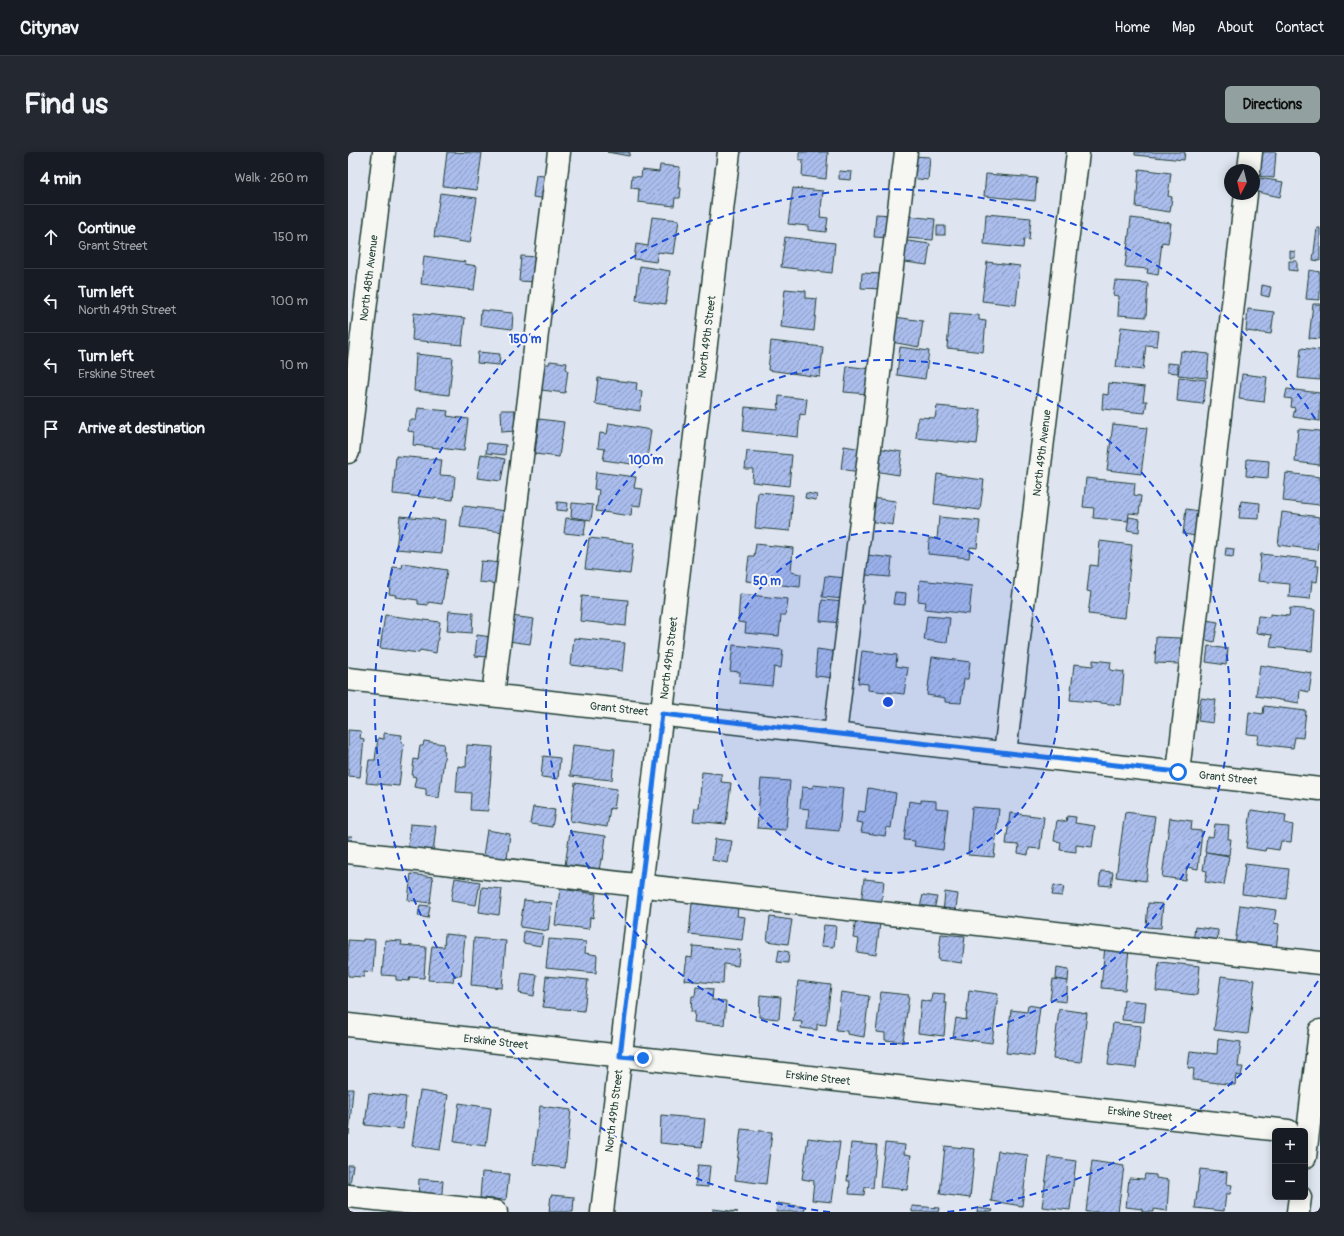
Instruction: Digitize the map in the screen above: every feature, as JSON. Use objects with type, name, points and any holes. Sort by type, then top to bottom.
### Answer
[{"type":"street","name":"North 48th Avenue","points":[[348,452],[384,152]]},
{"type":"street","points":[[493,695],[560,152]]},
{"type":"street","name":"North 49th Street","points":[[602,1212],[729,152]]},
{"type":"street","points":[[835,734],[906,152]]},
{"type":"street","name":"North 49th Avenue","points":[[1005,753],[1078,152]]},
{"type":"street","points":[[1250,164],[1251,152]]},
{"type":"street","points":[[1178,772],[1245,200]]},
{"type":"street","name":"Grant Street","points":[[348,679],[1320,789]]},
{"type":"street","points":[[348,852],[1320,963]]},
{"type":"street","name":"Erskine Street","points":[[348,1025],[1272,1129]]},
{"type":"street","points":[[1301,1128],[1320,1031]]},
{"type":"street","points":[[348,1196],[496,1212]]},
{"type":"street","points":[[1298,1212],[1300,1200]]},
{"type":"building","points":[[447,152],[482,153],[477,190],[443,186]]},
{"type":"building","points":[[607,152],[630,152],[629,156]]},
{"type":"building","points":[[799,152],[828,152],[826,179],[802,176],[803,160],[799,160]]},
{"type":"building","points":[[1135,152],[1185,152],[1184,160],[1135,155]]},
{"type":"building","points":[[1260,152],[1276,152],[1274,178],[1260,176]]},
{"type":"building","points":[[912,156],[930,157],[928,180],[910,178]]},
{"type":"building","points":[[660,165],[680,167],[678,188],[681,188],[680,198],[675,198],[674,206],[638,202],[639,189],[631,188],[632,176],[641,177],[642,170],[659,172]]},
{"type":"building","points":[[1139,169],[1171,173],[1168,196],[1172,197],[1170,212],[1136,207]]},
{"type":"building","points":[[839,171],[852,172],[851,180],[839,179]]},
{"type":"building","points":[[986,174],[1037,178],[1035,201],[984,196]]},
{"type":"building","points":[[536,175],[551,177],[548,199],[533,197]]},
{"type":"building","points":[[1260,178],[1283,182],[1280,197],[1260,193]]},
{"type":"building","points":[[793,188],[823,191],[820,217],[828,218],[826,232],[808,230],[808,226],[788,224]]},
{"type":"building","points":[[440,193],[477,198],[470,243],[434,237]]},
{"type":"building","points":[[876,214],[892,215],[890,238],[874,237]]},
{"type":"building","points":[[986,214],[1031,218],[1029,240],[1024,239],[1023,248],[984,244]]},
{"type":"building","points":[[907,216],[935,219],[933,240],[905,238]]},
{"type":"building","points":[[652,217],[679,220],[674,254],[658,252],[656,262],[634,259],[636,244],[648,246]]},
{"type":"building","points":[[1131,218],[1171,223],[1168,243],[1162,242],[1158,275],[1147,273],[1148,269],[1125,267]]},
{"type":"building","points":[[937,226],[945,226],[945,235],[937,235]]},
{"type":"building","points":[[1317,228],[1320,228],[1320,261],[1313,260]]},
{"type":"building","points":[[785,237],[835,243],[832,273],[781,267]]},
{"type":"building","points":[[901,240],[930,244],[927,265],[898,261]]},
{"type":"building","points":[[1290,251],[1295,252],[1295,258],[1290,258]]},
{"type":"building","points":[[424,256],[466,262],[465,264],[477,266],[474,290],[421,284]]},
{"type":"building","points":[[521,256],[539,257],[537,282],[519,281]]},
{"type":"building","points":[[1289,261],[1297,261],[1297,271],[1289,270]]},
{"type":"building","points":[[987,262],[1020,266],[1016,305],[982,301]]},
{"type":"building","points":[[640,266],[670,271],[666,304],[636,300]]},
{"type":"building","points":[[1309,270],[1320,272],[1320,300],[1306,299]]},
{"type":"building","points":[[862,273],[882,274],[882,289],[861,288]]},
{"type":"building","points":[[1115,281],[1148,283],[1146,317],[1118,315],[1119,296],[1113,295]]},
{"type":"building","points":[[1262,285],[1271,287],[1269,297],[1261,295]]},
{"type":"building","points":[[785,289],[806,291],[806,298],[817,299],[814,331],[781,327]]},
{"type":"building","points":[[1313,304],[1320,304],[1320,339],[1309,338]]},
{"type":"building","points":[[1248,309],[1274,312],[1271,334],[1246,331]]},
{"type":"building","points":[[481,310],[513,313],[512,329],[480,325]]},
{"type":"building","points":[[414,313],[465,318],[462,345],[412,340]]},
{"type":"building","points":[[950,313],[979,315],[979,320],[986,321],[983,352],[947,348]]},
{"type":"building","points":[[895,317],[923,321],[919,347],[891,342]]},
{"type":"building","points":[[1121,327],[1159,331],[1157,346],[1146,345],[1143,370],[1116,367]]},
{"type":"building","points":[[771,341],[823,347],[820,377],[768,370]]},
{"type":"building","points":[[900,347],[929,351],[925,379],[897,375]]},
{"type":"building","points":[[1301,348],[1320,350],[1320,380],[1298,378]]},
{"type":"building","points":[[1181,351],[1209,354],[1207,378],[1178,375]]},
{"type":"building","points":[[478,352],[500,354],[499,365],[477,363]]},
{"type":"building","points":[[416,354],[453,358],[449,395],[414,391]]},
{"type":"building","points":[[550,361],[567,363],[566,369],[568,370],[565,393],[541,390],[544,364],[549,364]]},
{"type":"building","points":[[1167,363],[1178,364],[1178,373],[1167,372]]},
{"type":"building","points":[[847,366],[871,369],[868,394],[844,392]]},
{"type":"building","points":[[1242,374],[1267,377],[1264,402],[1239,399]]},
{"type":"building","points":[[1179,377],[1206,380],[1203,404],[1177,401]]},
{"type":"building","points":[[598,378],[637,383],[636,390],[642,391],[640,411],[595,404]]},
{"type":"building","points":[[1109,383],[1145,387],[1143,401],[1147,401],[1145,413],[1102,409],[1103,394],[1108,395]]},
{"type":"building","points":[[1287,389],[1320,393],[1320,421],[1293,417],[1295,408],[1291,407],[1292,399],[1285,398]]},
{"type":"building","points":[[779,396],[807,399],[805,415],[800,414],[798,437],[743,431],[745,407],[778,410]]},
{"type":"building","points":[[937,406],[981,410],[977,444],[916,438],[918,417],[935,418]]},
{"type":"building","points":[[418,408],[448,411],[447,416],[468,419],[464,451],[413,445],[414,432],[408,431],[409,420],[416,420]]},
{"type":"building","points":[[501,410],[515,410],[515,431],[502,432]]},
{"type":"building","points":[[539,419],[564,422],[559,457],[535,454]]},
{"type":"building","points":[[609,423],[651,430],[646,466],[603,460],[605,449],[598,448],[600,433],[607,434]]},
{"type":"building","points":[[1113,424],[1147,428],[1141,474],[1107,470]]},
{"type":"building","points":[[1298,429],[1320,431],[1320,465],[1295,462]]},
{"type":"building","points":[[487,443],[506,445],[505,455],[486,453]]},
{"type":"building","points":[[844,446],[862,449],[859,472],[841,469]]},
{"type":"building","points":[[877,448],[902,452],[899,475],[874,471]]},
{"type":"building","points":[[747,451],[792,455],[789,486],[752,482],[753,469],[745,469]]},
{"type":"building","points":[[481,454],[505,459],[501,481],[477,478]]},
{"type":"building","points":[[396,456],[442,460],[440,475],[455,476],[453,500],[393,494]]},
{"type":"building","points":[[1247,459],[1269,461],[1268,478],[1246,476]]},
{"type":"building","points":[[596,472],[636,477],[634,488],[643,489],[640,506],[632,505],[631,516],[596,511],[599,490],[594,489]]},
{"type":"building","points":[[1286,473],[1320,477],[1320,505],[1283,501]]},
{"type":"building","points":[[937,474],[984,480],[980,510],[934,504]]},
{"type":"building","points":[[1086,478],[1135,483],[1134,495],[1141,496],[1139,514],[1129,513],[1128,521],[1093,518],[1094,508],[1083,507]]},
{"type":"building","points":[[758,492],[793,495],[790,531],[755,528]]},
{"type":"building","points":[[806,493],[817,495],[816,500],[805,498]]},
{"type":"building","points":[[872,498],[896,501],[893,525],[869,521]]},
{"type":"building","points":[[1241,501],[1260,503],[1259,519],[1239,518]]},
{"type":"building","points":[[557,502],[568,503],[567,511],[557,510]]},
{"type":"building","points":[[572,503],[593,505],[591,520],[571,517]]},
{"type":"building","points":[[463,506],[507,511],[504,532],[460,527]]},
{"type":"building","points":[[1186,509],[1199,511],[1196,536],[1183,534]]},
{"type":"building","points":[[1282,512],[1320,517],[1320,543],[1318,542],[1317,550],[1278,545]]},
{"type":"building","points":[[400,516],[445,520],[442,553],[396,549]]},
{"type":"building","points":[[939,517],[980,521],[977,548],[970,547],[969,558],[928,554],[929,538],[937,539]]},
{"type":"building","points":[[1129,517],[1140,519],[1139,532],[1127,530]]},
{"type":"building","points":[[566,518],[586,520],[584,535],[564,533]]},
{"type":"building","points":[[589,538],[634,543],[630,574],[585,569]]},
{"type":"building","points":[[1100,541],[1132,545],[1125,618],[1088,614],[1091,592],[1087,591],[1090,565],[1098,566]]},
{"type":"building","points":[[756,544],[793,548],[791,572],[801,574],[800,587],[746,581],[749,556],[754,556]]},
{"type":"building","points":[[1226,548],[1234,549],[1233,557],[1225,556]]},
{"type":"building","points":[[1261,554],[1316,560],[1315,566],[1319,566],[1317,582],[1312,581],[1310,599],[1289,597],[1290,584],[1258,581]]},
{"type":"building","points":[[867,555],[892,558],[890,577],[865,575]]},
{"type":"building","points":[[481,561],[501,563],[499,584],[479,582]]},
{"type":"building","points":[[403,563],[447,570],[442,604],[428,602],[428,605],[418,604],[418,600],[395,597],[396,595],[389,594],[393,567],[402,568]]},
{"type":"building","points":[[825,576],[847,578],[844,599],[822,597]]},
{"type":"building","points":[[920,580],[972,586],[969,614],[925,609],[926,602],[918,601]]},
{"type":"building","points":[[895,592],[906,593],[905,605],[893,604]]},
{"type":"building","points":[[740,594],[788,599],[786,615],[781,615],[779,636],[745,633],[746,623],[738,622]]},
{"type":"building","points":[[582,596],[628,600],[626,626],[580,621]]},
{"type":"building","points":[[822,600],[844,602],[842,623],[820,621]]},
{"type":"building","points":[[1290,608],[1315,610],[1312,651],[1270,647],[1272,635],[1256,633],[1258,616],[1270,617],[1270,614],[1289,616]]},
{"type":"building","points":[[449,611],[473,613],[472,633],[447,631]]},
{"type":"building","points":[[385,615],[440,622],[436,653],[420,650],[419,653],[380,648]]},
{"type":"building","points":[[511,616],[534,619],[530,644],[508,641]]},
{"type":"building","points":[[927,616],[950,618],[947,643],[924,640]]},
{"type":"building","points":[[1206,620],[1218,622],[1214,642],[1202,639]]},
{"type":"building","points":[[477,635],[491,637],[488,657],[475,656]]},
{"type":"building","points":[[1156,637],[1181,638],[1180,664],[1155,663]]},
{"type":"building","points":[[574,638],[625,643],[622,671],[571,665]]},
{"type":"building","points":[[733,645],[783,650],[781,668],[774,667],[772,686],[739,683],[740,672],[730,671]]},
{"type":"building","points":[[1208,646],[1228,649],[1226,665],[1206,662]]},
{"type":"building","points":[[817,649],[838,652],[835,678],[815,676]]},
{"type":"building","points":[[862,651],[897,655],[896,666],[908,668],[904,694],[868,690],[868,684],[858,683]]},
{"type":"building","points":[[932,657],[970,662],[968,679],[964,679],[961,703],[945,702],[945,698],[927,695]]},
{"type":"building","points":[[1093,660],[1111,662],[1110,670],[1124,672],[1121,705],[1070,700],[1074,664],[1093,666]]},
{"type":"building","points":[[1260,665],[1312,673],[1309,692],[1300,690],[1299,703],[1256,696]]},
{"type":"building","points":[[1201,698],[1216,700],[1213,723],[1198,721]]},
{"type":"building","points":[[1264,706],[1306,711],[1303,738],[1295,737],[1293,748],[1257,744],[1259,735],[1247,734],[1249,712],[1263,714]]},
{"type":"building","points":[[348,730],[361,731],[360,738],[364,739],[360,777],[348,776]]},
{"type":"building","points":[[384,733],[402,735],[401,743],[404,744],[399,786],[366,783],[369,760],[375,760],[378,738],[384,739]]},
{"type":"building","points":[[424,741],[444,744],[443,750],[445,751],[439,798],[426,796],[426,789],[414,787],[416,777],[412,776],[414,759],[418,760],[420,746],[423,746]]},
{"type":"building","points":[[467,745],[493,747],[488,811],[470,810],[471,793],[456,792],[458,766],[466,767]]},
{"type":"building","points":[[573,745],[615,749],[612,780],[570,776]]},
{"type":"building","points":[[543,756],[560,758],[558,779],[541,777]]},
{"type":"building","points":[[702,772],[722,774],[721,782],[731,783],[726,824],[693,821],[695,808],[699,808]]},
{"type":"building","points":[[761,779],[790,781],[786,830],[757,828]]},
{"type":"building","points":[[575,783],[617,789],[614,809],[610,808],[607,827],[570,821]]},
{"type":"building","points":[[813,785],[843,788],[839,831],[807,828],[809,809],[800,808],[802,787],[813,788]]},
{"type":"building","points":[[868,788],[896,793],[891,828],[887,827],[885,836],[861,832],[863,823],[856,822],[858,811],[865,812]]},
{"type":"building","points":[[921,800],[936,801],[936,808],[948,809],[943,850],[914,846],[915,841],[904,840],[909,801],[921,803]]},
{"type":"building","points":[[533,807],[555,810],[552,827],[530,824]]},
{"type":"building","points":[[972,807],[999,809],[994,857],[968,855]]},
{"type":"building","points":[[1251,810],[1286,815],[1285,823],[1293,825],[1291,842],[1281,841],[1279,850],[1266,848],[1265,851],[1246,848]]},
{"type":"building","points":[[1125,812],[1155,816],[1146,881],[1116,877]]},
{"type":"building","points":[[1010,813],[1044,817],[1040,849],[1029,848],[1028,855],[1018,853],[1019,845],[1006,844]]},
{"type":"building","points":[[1067,816],[1076,817],[1075,823],[1095,826],[1092,847],[1076,845],[1076,852],[1060,850],[1061,842],[1054,841],[1057,820],[1066,822]]},
{"type":"building","points":[[1170,818],[1192,821],[1191,830],[1202,831],[1198,869],[1187,867],[1185,880],[1162,877]]},
{"type":"building","points":[[410,824],[436,826],[433,854],[408,851]]},
{"type":"building","points":[[1215,824],[1229,825],[1228,839],[1231,839],[1229,855],[1205,852],[1207,836],[1213,837]]},
{"type":"building","points":[[487,830],[510,834],[507,859],[483,856]]},
{"type":"building","points":[[570,831],[606,836],[603,860],[601,859],[599,871],[565,866]]},
{"type":"building","points":[[348,836],[352,836],[350,846],[348,846]]},
{"type":"building","points":[[715,839],[732,841],[728,863],[712,860]]},
{"type":"building","points":[[1206,852],[1229,856],[1224,885],[1205,882],[1207,871],[1203,870]]},
{"type":"building","points":[[1245,864],[1289,869],[1286,899],[1242,894]]},
{"type":"building","points":[[1101,871],[1113,872],[1111,886],[1099,885]]},
{"type":"building","points":[[411,874],[433,877],[430,903],[408,900]]},
{"type":"building","points":[[455,878],[480,882],[476,905],[451,901]]},
{"type":"building","points":[[864,879],[884,881],[881,908],[861,905]]},
{"type":"building","points":[[1054,885],[1064,887],[1062,896],[1052,895]]},
{"type":"building","points":[[482,887],[502,889],[499,915],[479,912]]},
{"type":"building","points":[[560,889],[596,894],[593,918],[590,917],[589,929],[555,925]]},
{"type":"building","points":[[945,892],[958,894],[955,915],[943,913]]},
{"type":"building","points":[[923,895],[937,897],[934,910],[920,907]]},
{"type":"building","points":[[524,900],[552,903],[548,931],[520,927]]},
{"type":"building","points":[[692,903],[738,908],[737,916],[745,917],[742,940],[689,934]]},
{"type":"building","points":[[1148,903],[1163,904],[1161,928],[1146,927]]},
{"type":"building","points":[[420,905],[430,906],[428,918],[418,916]]},
{"type":"building","points":[[1240,905],[1276,910],[1274,923],[1279,924],[1276,950],[1235,945]]},
{"type":"building","points":[[770,917],[792,920],[788,944],[767,941]]},
{"type":"building","points":[[856,919],[880,923],[876,955],[857,952],[859,939],[853,938]]},
{"type":"building","points":[[824,925],[836,926],[834,947],[821,946]]},
{"type":"building","points":[[1195,927],[1218,930],[1217,945],[1193,942]]},
{"type":"building","points":[[524,931],[543,934],[541,946],[523,943]]},
{"type":"building","points":[[445,934],[465,936],[461,976],[454,975],[453,982],[428,980],[432,946],[444,947]]},
{"type":"building","points":[[941,934],[965,936],[962,963],[938,960]]},
{"type":"building","points":[[474,938],[506,941],[502,988],[471,985]]},
{"type":"building","points":[[363,939],[375,940],[373,972],[364,971],[364,977],[348,976],[348,940],[363,941]]},
{"type":"building","points":[[549,939],[586,942],[585,953],[597,955],[596,973],[546,968]]},
{"type":"building","points":[[385,940],[402,941],[401,945],[426,947],[424,978],[410,977],[409,981],[396,980],[396,976],[382,975]]},
{"type":"building","points":[[693,946],[740,950],[738,966],[724,964],[723,984],[684,980],[687,957],[692,958]]},
{"type":"building","points":[[1105,946],[1129,949],[1125,990],[1101,988]]},
{"type":"building","points":[[779,950],[789,952],[788,963],[777,962]]},
{"type":"building","points":[[1159,962],[1200,966],[1197,995],[1156,991]]},
{"type":"building","points":[[1057,967],[1069,969],[1068,981],[1056,979]]},
{"type":"building","points":[[522,973],[537,975],[534,996],[519,993]]},
{"type":"building","points":[[546,976],[588,980],[584,1011],[543,1007]]},
{"type":"building","points":[[1221,976],[1255,980],[1248,1034],[1214,1030]]},
{"type":"building","points":[[1053,979],[1068,981],[1066,1002],[1050,1000]]},
{"type":"building","points":[[798,981],[831,985],[826,1025],[817,1024],[817,1030],[801,1028],[802,1022],[793,1021]]},
{"type":"building","points":[[696,987],[713,989],[712,1000],[726,1001],[724,1025],[694,1022],[695,1012],[691,1012],[692,996],[695,996]]},
{"type":"building","points":[[969,990],[998,994],[992,1043],[953,1038],[956,1018],[966,1020]]},
{"type":"building","points":[[841,992],[869,996],[864,1037],[847,1034],[847,1031],[836,1030]]},
{"type":"building","points":[[881,992],[909,995],[903,1042],[885,1040],[885,1033],[876,1032]]},
{"type":"building","points":[[932,993],[945,994],[944,1003],[947,1003],[944,1036],[918,1033],[921,1000],[931,1002]]},
{"type":"building","points":[[760,995],[781,997],[779,1019],[759,1017]]},
{"type":"building","points":[[1124,1000],[1146,1002],[1144,1022],[1122,1020]]},
{"type":"building","points":[[1028,1005],[1040,1007],[1034,1056],[1006,1053],[1011,1010],[1027,1012]]},
{"type":"building","points":[[1059,1009],[1087,1013],[1081,1062],[1053,1059]]},
{"type":"building","points":[[1113,1023],[1141,1026],[1136,1068],[1108,1065]]},
{"type":"building","points":[[1218,1039],[1241,1042],[1238,1067],[1243,1067],[1241,1076],[1236,1075],[1235,1085],[1193,1080],[1194,1069],[1188,1068],[1190,1051],[1217,1054]]},
{"type":"building","points":[[348,1089],[353,1089],[349,1135],[348,1135]]},
{"type":"building","points":[[420,1091],[448,1095],[440,1150],[412,1146]]},
{"type":"building","points":[[369,1093],[406,1097],[403,1129],[365,1125]]},
{"type":"building","points":[[459,1103],[491,1108],[486,1146],[454,1142]]},
{"type":"building","points":[[540,1106],[571,1110],[565,1168],[533,1164]]},
{"type":"building","points":[[661,1115],[705,1119],[702,1147],[660,1143]]},
{"type":"building","points":[[741,1129],[772,1132],[766,1184],[735,1180]]},
{"type":"building","points":[[808,1138],[840,1142],[832,1202],[812,1200],[814,1181],[802,1179]]},
{"type":"building","points":[[851,1143],[877,1145],[873,1188],[865,1187],[864,1195],[849,1194],[850,1181],[847,1181]]},
{"type":"building","points":[[885,1143],[905,1145],[904,1154],[911,1155],[907,1190],[880,1187]]},
{"type":"building","points":[[945,1146],[975,1149],[970,1198],[940,1194]]},
{"type":"building","points":[[998,1151],[1028,1155],[1022,1206],[991,1201]]},
{"type":"building","points":[[1049,1157],[1076,1161],[1070,1210],[1042,1207]]},
{"type":"building","points":[[1092,1161],[1124,1166],[1118,1212],[1086,1212]]},
{"type":"building","points":[[348,1165],[353,1165],[350,1184],[348,1184]]},
{"type":"building","points":[[698,1165],[710,1166],[708,1187],[695,1186]]},
{"type":"building","points":[[1200,1169],[1227,1172],[1226,1184],[1232,1185],[1230,1194],[1226,1194],[1224,1211],[1195,1208]]},
{"type":"building","points":[[482,1172],[509,1174],[506,1200],[480,1198]]},
{"type":"building","points":[[1145,1174],[1156,1175],[1156,1178],[1169,1180],[1167,1211],[1154,1209],[1154,1212],[1142,1212],[1142,1209],[1126,1207],[1129,1178],[1144,1179]]},
{"type":"building","points":[[419,1179],[443,1181],[441,1203],[418,1201]]},
{"type":"building","points":[[551,1195],[574,1197],[573,1212],[549,1212]]},
{"type":"building","points":[[777,1203],[805,1207],[804,1212],[776,1212]]},
{"type":"building","points":[[912,1206],[939,1208],[938,1212],[912,1212]]},
{"type":"building","points":[[978,1208],[993,1210],[992,1212],[977,1212]]},
{"type":"building","points":[[713,1209],[738,1212],[713,1212]]},
{"type":"route","points":[[643,1058],[620,1056],[662,714],[1178,772]]}]
